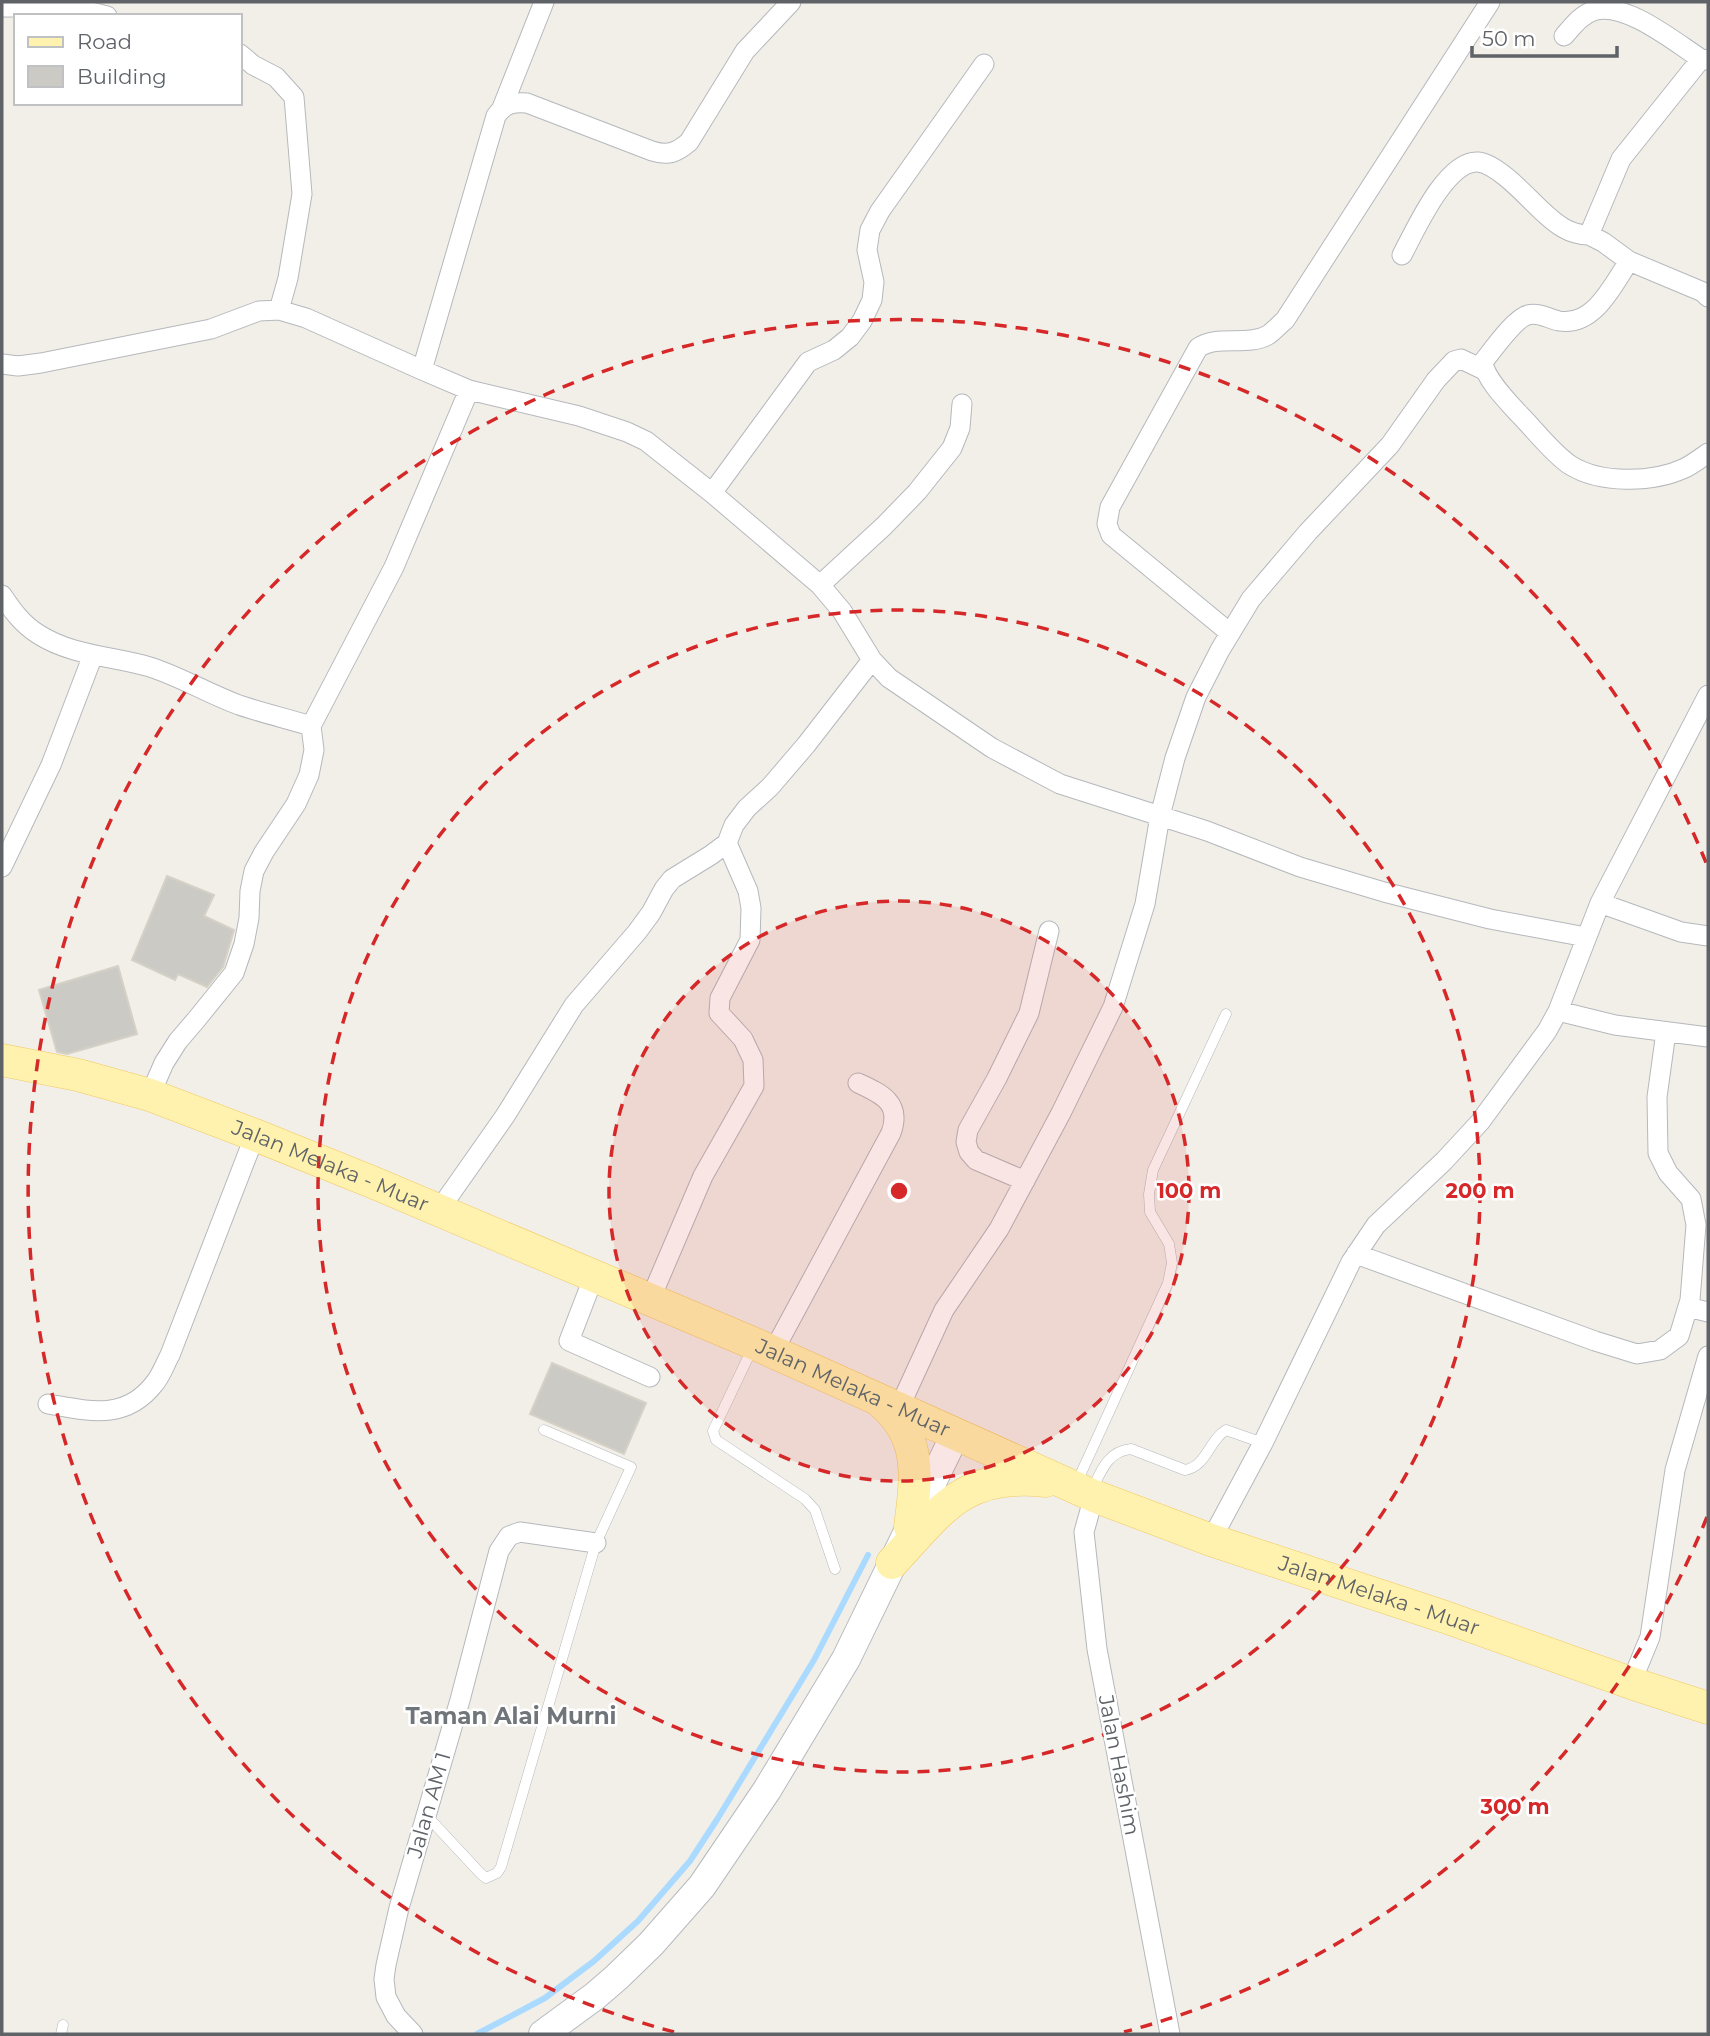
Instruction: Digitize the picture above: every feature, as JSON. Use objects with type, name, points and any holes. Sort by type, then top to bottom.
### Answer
[{"type":"main road","name":"Jalan Melaka - Muar","points":[[2,1060],[68,1073],[150,1096],[255,1135],[439,1210],[956,1433],[1086,1485],[1212,1540],[1708,1708]]},
{"type":"main road","points":[[888,1403],[906,1430],[914,1457],[915,1485],[910,1527]]},
{"type":"main road","points":[[542,2034],[617,1978],[702,1886],[767,1790],[846,1659],[956,1433]]},
{"type":"main road","points":[[892,1563],[941,1510],[966,1492],[996,1481],[1021,1478],[1086,1485]]},
{"type":"street","points":[[422,370],[496,116],[502,108],[544,2]]},
{"type":"street","points":[[502,108],[513,102],[527,103],[652,151],[666,155],[679,151],[689,142],[745,51],[791,2]]},
{"type":"street","points":[[1230,633],[1111,535],[1107,524],[1110,507],[1198,348],[1206,342],[1266,336],[1285,320],[1490,2]]},
{"type":"street","points":[[2,7],[71,7],[99,14]]},
{"type":"street","points":[[1564,36],[1582,17],[1595,10],[1611,8],[1631,13],[1705,60],[1621,159],[1589,235]]},
{"type":"street","points":[[242,56],[276,77],[294,97],[302,194],[288,278],[279,310]]},
{"type":"street","points":[[712,493],[807,362],[834,350],[850,337],[862,321],[873,300],[874,282],[867,250],[870,230],[880,211],[984,64]]},
{"type":"street","points":[[1402,255],[1427,209],[1448,178],[1462,166],[1477,162],[1492,167],[1558,226],[1604,242],[1629,261],[1703,292],[1708,297]]},
{"type":"street","points":[[1484,370],[1483,362],[1526,315],[1544,315],[1558,321],[1574,322],[1589,315],[1608,293],[1629,261]]},
{"type":"street","points":[[2,364],[18,366],[41,363],[211,329],[259,311],[279,310],[306,318],[470,390],[579,416],[627,432],[646,441],[712,493],[820,585],[842,611],[873,660],[889,678],[992,747],[1060,784],[1207,831],[1300,867],[1384,892],[1490,919],[1586,937]]},
{"type":"street","points":[[888,1403],[944,1310],[999,1229],[1062,1113],[1113,1007],[1145,904],[1160,816],[1174,758],[1196,697],[1230,633],[1251,599],[1308,532],[1390,445],[1436,380],[1454,361],[1461,359],[1484,370],[1510,404],[1568,464],[1591,475],[1612,479],[1656,477],[1685,468],[1708,453]]},
{"type":"street","points":[[150,1096],[164,1063],[178,1041],[234,973],[244,944],[254,871],[296,804],[309,775],[314,750],[312,726],[394,567],[470,390]]},
{"type":"street","points":[[820,585],[892,518],[952,448],[960,428],[962,404]]},
{"type":"street","points":[[2,595],[16,616],[38,634],[62,646],[156,669],[239,705],[312,726]]},
{"type":"street","points":[[2,867],[47,776],[93,655]]},
{"type":"street","points":[[439,1210],[505,1116],[574,1005],[637,932],[664,889],[672,879],[727,843],[733,825],[806,745],[873,660]]},
{"type":"street","points":[[1212,1540],[1356,1254],[1376,1225],[1444,1161],[1480,1122],[1547,1031],[1558,1011],[1600,903],[1708,695]]},
{"type":"street","points":[[650,1300],[703,1176],[754,1086],[753,1060],[743,1039],[719,1013],[720,998],[750,940],[751,908],[748,891],[727,843]]},
{"type":"street","points":[[1600,903],[1681,932],[1708,936]]},
{"type":"street","points":[[1025,1181],[976,1160],[965,1142],[968,1130],[1028,1013],[1049,931]]},
{"type":"street","points":[[1558,1011],[1615,1025],[1708,1037]]},
{"type":"street","points":[[1356,1254],[1595,1341],[1637,1353],[1660,1350],[1679,1336],[1688,1307],[1696,1225],[1691,1199],[1668,1172],[1658,1153],[1657,1097],[1665,1031]]},
{"type":"street","points":[[764,1348],[891,1133],[895,1121],[894,1110],[880,1093],[858,1083]]},
{"type":"street","points":[[48,1404],[90,1411],[116,1410],[138,1401],[156,1383],[255,1135]]},
{"type":"street","points":[[594,1276],[569,1341],[650,1377]]},
{"type":"street","points":[[1688,1307],[1708,1312]]},
{"type":"street","points":[[1631,1683],[1650,1637],[1675,1470],[1708,1356]]},
{"type":"street","name":"Jalan Hashim","points":[[1086,1485],[1084,1532],[1097,1649],[1170,2034]]},
{"type":"street","name":"Jalan AM 1","points":[[413,2034],[396,2016],[386,1997],[384,1979],[399,1908],[460,1700],[499,1551],[509,1536],[520,1532],[596,1543]]},
{"type":"lane","points":[[1086,1485],[1088,1458],[1168,1283],[1172,1263],[1169,1244],[1150,1212],[1149,1194],[1153,1170],[1226,1014]]},
{"type":"lane","points":[[764,1348],[713,1430],[716,1440],[810,1504],[815,1510],[835,1569]]},
{"type":"lane","points":[[426,1814],[481,1874],[486,1878],[497,1873],[501,1867],[596,1543],[631,1467],[544,1430]]},
{"type":"lane","points":[[1086,1485],[1114,1454],[1122,1450],[1132,1449],[1185,1470],[1200,1463],[1226,1430],[1263,1443]]},
{"type":"lane","points":[[1086,1485],[1088,1458]]},
{"type":"building","points":[[167,876],[214,895],[204,916],[234,930],[223,967],[207,987],[178,974],[175,980],[132,960]]},
{"type":"building","points":[[118,966],[137,1034],[67,1054],[57,1052],[39,990]]},
{"type":"building","points":[[552,1363],[646,1403],[624,1454],[530,1414]]},
{"type":"waterway","points":[[477,2034],[545,1998],[594,1961],[638,1921],[690,1861],[814,1660],[868,1555]]},
{"type":"district","name":"Taman Alai Murni","points":[[511,1716]]}]
